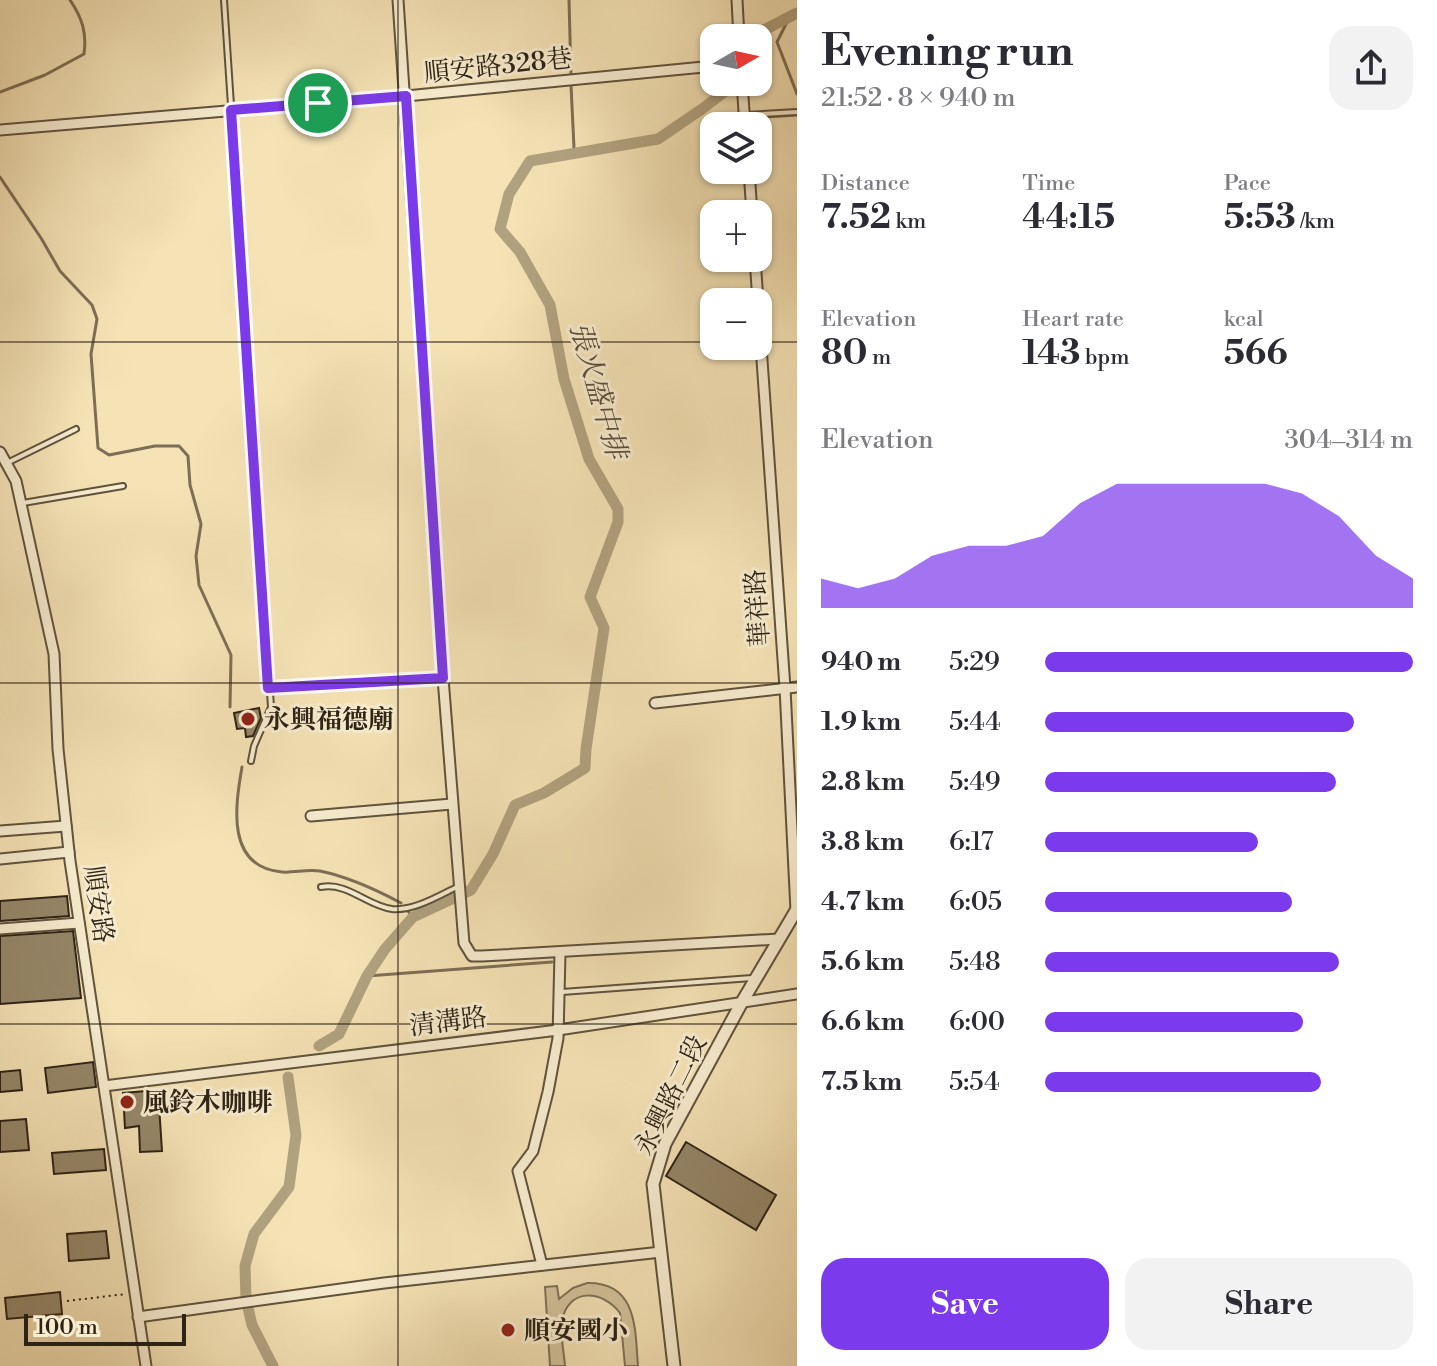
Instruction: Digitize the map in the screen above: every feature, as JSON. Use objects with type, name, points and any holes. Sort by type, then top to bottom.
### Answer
[{"type":"street","points":[[398,0],[443,678],[464,943],[472,956],[779,939]]},
{"type":"street","points":[[737,0],[738,24]]},
{"type":"street","name":"順安路328巷","points":[[0,130],[700,67]]},
{"type":"street","name":"華祥路","points":[[762,360],[785,688],[796,910]]},
{"type":"street","name":"順安路","points":[[0,452],[16,481],[54,654],[58,749],[69,852],[146,1366]]},
{"type":"street","points":[[655,703],[797,687]]},
{"type":"street","points":[[311,816],[452,804]]},
{"type":"street","points":[[0,831],[66,826]]},
{"type":"street","points":[[0,859],[69,852]]},
{"type":"street","name":"永興路二段","points":[[674,1366],[653,1184],[665,1144],[796,910]]},
{"type":"street","points":[[0,929],[79,923]]},
{"type":"street","points":[[542,1265],[518,1171],[533,1151],[548,1092],[558,1030],[560,953]]},
{"type":"street","name":"清溝路","points":[[104,1086],[558,1030],[797,994]]},
{"type":"street","points":[[138,1317],[661,1252]]},
{"type":"lane","points":[[224,0],[271,707],[251,761]]},
{"type":"lane","points":[[772,116],[797,112]]},
{"type":"lane","points":[[6,464],[76,429]]},
{"type":"lane","points":[[21,503],[123,486]]},
{"type":"lane","points":[[268,688],[443,678]]},
{"type":"lane","points":[[321,887],[340,887],[395,909],[460,893]]},
{"type":"lane","points":[[559,992],[756,978]]},
{"type":"path","points":[[67,1301],[135,1293]]},
{"type":"shaded area","points":[[587,1283],[616,1290],[625,1299],[634,1324],[638,1366],[625,1366],[620,1313],[605,1300],[587,1296],[571,1302],[562,1321],[565,1366],[550,1366],[545,1287],[557,1286],[559,1299],[573,1288]]},
{"type":"building","name":"永興福德廟","points":[[259,708],[261,718],[253,736],[246,737],[245,728],[237,729],[234,713]]},
{"type":"building","points":[[67,896],[69,916],[0,921],[0,901]]},
{"type":"building","points":[[73,931],[81,998],[0,1004],[0,936]]},
{"type":"building","points":[[93,1062],[96,1087],[48,1093],[45,1068]]},
{"type":"building","points":[[20,1070],[22,1090],[0,1092],[0,1072]]},
{"type":"building","points":[[158,1090],[162,1151],[140,1152],[139,1126],[125,1128],[123,1093]]},
{"type":"building","points":[[26,1119],[29,1150],[0,1152],[0,1121]]},
{"type":"building","points":[[686,1142],[776,1195],[756,1230],[666,1176]]},
{"type":"building","points":[[104,1149],[106,1170],[54,1174],[52,1153]]},
{"type":"building","points":[[106,1231],[109,1258],[69,1261],[67,1234]]},
{"type":"building","points":[[60,1292],[62,1314],[7,1319],[5,1298]]},
{"type":"waterway","points":[[0,92],[45,75],[84,54],[83,26],[70,0]]},
{"type":"waterway","points":[[569,0],[571,75]]},
{"type":"waterway","name":"張火盛中排","points":[[772,26],[797,13]]},
{"type":"waterway","points":[[789,18],[777,42],[797,94]]},
{"type":"waterway","points":[[569,154],[574,148],[571,85]]},
{"type":"waterway","name":"張火盛中排","points":[[319,1046],[339,1034],[367,976],[385,949],[413,917],[471,890],[493,854],[515,805],[544,793],[585,768],[604,628],[590,597],[618,522],[618,509],[589,459],[564,379],[550,305],[520,252],[500,229],[509,194],[530,161],[658,139],[719,96]]},
{"type":"waterway","points":[[772,117],[797,115]]},
{"type":"waterway","points":[[0,177],[60,271],[92,305],[97,319],[91,354],[98,448],[109,455],[155,446],[179,446],[188,456],[190,485],[201,524],[196,556],[199,585],[231,655],[230,707]]},
{"type":"waterway","points":[[242,767],[237,800],[238,833],[251,859],[264,868],[282,872],[320,871],[341,877],[401,903]]},
{"type":"waterway","name":"張火盛中排","points":[[408,911],[413,917]]},
{"type":"waterway","points":[[367,976],[552,962]]},
{"type":"waterway","points":[[273,1366],[252,1325],[246,1299],[245,1266],[254,1234],[289,1187],[296,1135],[288,1077]]},
{"type":"place","name":"永興福德廟","points":[[248,719]]},
{"type":"place","name":"風鈴木咖啡","points":[[127,1102]]},
{"type":"place","name":"順安國小","points":[[508,1330]]},
{"type":"route","points":[[406,96],[443,678],[268,688],[231,110],[318,103],[406,96]]}]
